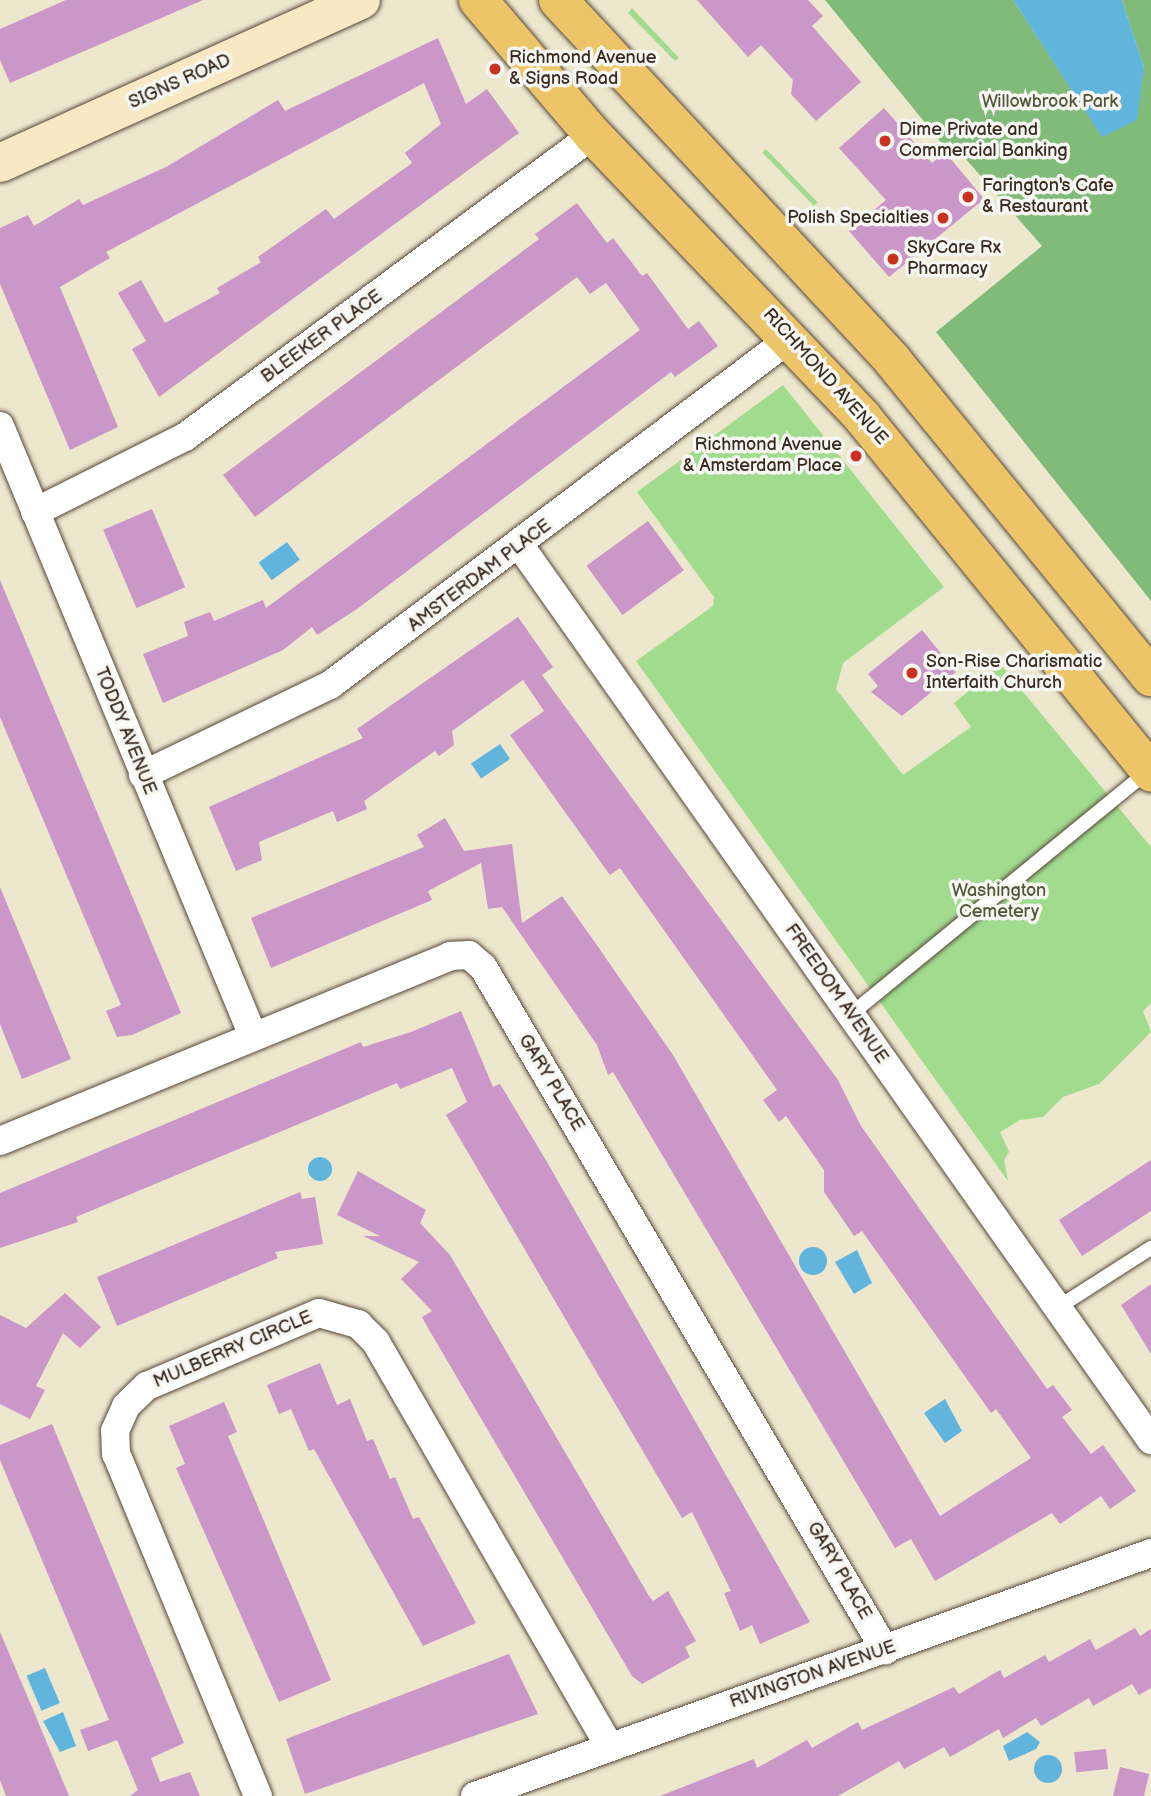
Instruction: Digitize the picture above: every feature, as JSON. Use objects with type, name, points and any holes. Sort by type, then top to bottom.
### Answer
[{"type":"main road","name":"RICHMOND AVENUE","points":[[478,0],[593,135],[792,337],[1150,771]]},
{"type":"main road","points":[[558,0],[893,361],[1151,677]]},
{"type":"street","name":"SIGNS ROAD","points":[[0,163],[361,0]]},
{"type":"street","name":"BLEEKER PLACE","points":[[35,512],[185,437],[593,135]]},
{"type":"street","name":"AMSTERDAM PLACE","points":[[143,775],[330,685],[521,547],[792,337]]},
{"type":"street","name":"TODDY AVENUE","points":[[0,426],[253,1036]]},
{"type":"street","name":"FREEDOM AVENUE","points":[[521,547],[1151,1440]]},
{"type":"street","name":"GARY PLACE","points":[[0,1141],[450,956],[469,955],[483,967],[885,1650]]},
{"type":"street","name":"MULBERRY CIRCLE","points":[[258,1796],[116,1454],[115,1431],[126,1406],[147,1386],[319,1313],[358,1324],[376,1342],[610,1747]]},
{"type":"street","name":"RIVINGTON AVENUE","points":[[475,1796],[1151,1552]]},
{"type":"lane","points":[[850,1014],[1150,771]]},
{"type":"lane","points":[[1057,1308],[1151,1248]]},
{"type":"green space","name":"Willowbrook Park","points":[[825,0],[1013,0],[1102,136],[1144,67],[1122,0],[1151,0],[1151,601],[936,332],[1042,246],[950,141],[944,146]]},
{"type":"green space","points":[[632,8],[679,58],[675,61],[628,13]]},
{"type":"green space","points":[[766,149],[817,202],[814,206],[762,152]]},
{"type":"green space","name":"Washington Cemetery","points":[[783,385],[944,587],[843,663],[836,689],[903,775],[971,727],[954,703],[1001,665],[1151,847],[1151,1003],[1143,1011],[1151,1032],[1099,1084],[1063,1097],[1043,1117],[1020,1120],[1000,1132],[1009,1152],[1004,1160],[1008,1181],[636,661],[713,606],[714,597],[637,492]]},
{"type":"water","points":[[1013,0],[1122,0],[1144,67],[1137,120],[1102,137]]},
{"type":"water","points":[[287,542],[300,560],[272,580],[259,563]]},
{"type":"water","points":[[500,744],[510,759],[481,778],[471,764]]},
{"type":"water","points":[[320,1157],[329,1160],[332,1169],[329,1178],[320,1181],[311,1178],[308,1169],[311,1160]]},
{"type":"water","points":[[813,1247],[823,1251],[827,1261],[823,1271],[813,1275],[803,1271],[799,1261],[803,1251]]},
{"type":"water","points":[[857,1250],[872,1283],[854,1294],[835,1262]]},
{"type":"water","points":[[945,1399],[962,1431],[945,1443],[924,1413]]},
{"type":"water","points":[[45,1668],[60,1703],[41,1711],[27,1676]]},
{"type":"water","points":[[63,1712],[76,1746],[60,1752],[43,1721]]},
{"type":"water","points":[[1027,1732],[1040,1742],[1036,1749],[1009,1761],[1003,1746]]},
{"type":"water","points":[[1048,1755],[1058,1759],[1062,1769],[1058,1779],[1048,1783],[1038,1779],[1034,1769],[1038,1759]]},
{"type":"building","points":[[66,0],[203,0],[10,83],[0,60],[0,29]]},
{"type":"building","points":[[697,0],[808,0],[823,16],[812,26],[861,82],[816,121],[791,94],[793,80],[761,45],[748,57]]},
{"type":"building","points":[[438,38],[466,104],[487,89],[519,133],[159,397],[132,349],[146,341],[118,293],[141,280],[165,323],[220,293],[217,288],[261,262],[258,257],[326,209],[334,219],[412,163],[405,153],[441,124],[424,83],[106,252],[110,258],[60,287],[118,427],[70,450],[0,284],[0,228],[28,215],[34,226],[79,199],[83,205],[166,167],[278,100],[285,111]]},
{"type":"building","points":[[884,108],[932,163],[945,152],[984,199],[889,277],[849,231],[886,200],[839,148]]},
{"type":"building","points":[[577,203],[607,243],[613,238],[642,276],[647,273],[688,329],[699,321],[718,346],[675,377],[671,372],[357,609],[317,635],[312,627],[283,650],[163,703],[143,654],[188,636],[184,622],[210,612],[214,621],[263,600],[266,608],[640,330],[606,283],[590,294],[577,277],[255,517],[223,475],[539,239],[535,234]]},
{"type":"building","points":[[152,509],[185,587],[136,608],[103,530]]},
{"type":"building","points":[[648,521],[684,570],[622,615],[587,566]]},
{"type":"building","points":[[0,580],[181,1013],[132,1035],[117,1037],[106,1011],[121,1005],[0,717]]},
{"type":"building","points":[[518,617],[553,667],[542,675],[838,1080],[861,1126],[1047,1389],[1053,1385],[1072,1410],[1062,1417],[1091,1454],[1103,1445],[1136,1491],[1110,1509],[1101,1496],[1060,1524],[1052,1513],[935,1581],[911,1539],[895,1548],[613,1072],[608,1075],[597,1045],[502,907],[488,909],[481,863],[428,891],[432,900],[271,968],[251,918],[424,847],[417,835],[445,818],[464,851],[512,844],[522,923],[562,896],[594,941],[673,1055],[940,1516],[1031,1458],[996,1409],[991,1413],[862,1231],[854,1236],[824,1192],[824,1170],[786,1116],[779,1122],[763,1100],[777,1090],[620,868],[610,875],[510,735],[544,711],[523,680],[452,731],[454,745],[439,756],[435,751],[364,801],[367,809],[337,822],[333,811],[259,842],[262,860],[236,871],[209,807],[363,738],[357,729]]},
{"type":"building","name":"Son-Rise Charismatic Interfaith Church","points":[[922,630],[956,672],[902,716],[871,692],[878,686],[868,674]]},
{"type":"building","points":[[0,887],[71,1059],[22,1079],[0,1024]]},
{"type":"building","points":[[461,1011],[493,1087],[500,1084],[547,1162],[810,1622],[760,1644],[752,1625],[740,1631],[724,1593],[731,1591],[692,1512],[682,1518],[446,1115],[467,1102],[452,1068],[400,1089],[397,1083],[76,1217],[78,1222],[0,1248],[0,1193],[361,1042],[363,1047],[411,1032]]},
{"type":"building","points":[[1151,1160],[1151,1211],[1082,1256],[1059,1220]]},
{"type":"building","points":[[358,1171],[426,1210],[420,1223],[450,1255],[649,1596],[653,1601],[668,1591],[696,1641],[685,1647],[690,1657],[642,1684],[632,1676],[428,1328],[422,1317],[432,1311],[401,1279],[419,1262],[363,1236],[380,1236],[337,1215]]},
{"type":"building","points":[[300,1192],[302,1199],[315,1197],[323,1244],[275,1252],[278,1258],[117,1326],[97,1277]]},
{"type":"building","points":[[1151,1284],[1151,1354],[1121,1305]]},
{"type":"building","points":[[65,1293],[101,1327],[80,1348],[63,1333],[36,1386],[45,1390],[30,1419],[0,1404],[0,1315],[26,1328]]},
{"type":"building","points":[[320,1363],[337,1405],[350,1399],[367,1441],[373,1439],[390,1479],[395,1477],[413,1519],[419,1517],[476,1623],[423,1646],[314,1449],[309,1451],[291,1409],[279,1414],[267,1385]]},
{"type":"building","points":[[224,1402],[237,1432],[228,1436],[331,1680],[279,1702],[176,1468],[185,1464],[169,1426]]},
{"type":"building","points":[[52,1424],[184,1743],[151,1758],[160,1782],[190,1772],[200,1796],[130,1796],[138,1790],[117,1740],[88,1751],[80,1730],[109,1720],[0,1460],[0,1445]]},
{"type":"building","points":[[1135,1628],[1140,1636],[1151,1629],[1151,1688],[1139,1695],[1132,1684],[1093,1706],[1089,1698],[1041,1726],[1036,1718],[1003,1738],[999,1729],[950,1757],[944,1747],[904,1769],[899,1761],[838,1796],[660,1796],[754,1759],[757,1768],[807,1740],[812,1748],[858,1722],[862,1730],[954,1687],[959,1694],[1000,1670],[1004,1678],[1045,1655],[1049,1662],[1090,1639],[1096,1650]]},
{"type":"building","points":[[0,1632],[69,1796],[6,1796],[0,1780]]},
{"type":"building","points":[[509,1654],[538,1714],[305,1794],[286,1739]]},
{"type":"building","points":[[1106,1749],[1108,1769],[1076,1772],[1074,1752]]},
{"type":"building","points":[[1120,1767],[1149,1774],[1144,1796],[1113,1796]]},
{"type":"place","name":"Richmond Avenue & Signs Road","points":[[495,69]]},
{"type":"place","name":"Dime Private and Commercial Banking","points":[[885,141]]},
{"type":"place","name":"Farington's Cafe & Restaurant","points":[[968,197]]},
{"type":"place","name":"Polish Specialties","points":[[943,218]]},
{"type":"place","name":"SkyCare Rx Pharmacy","points":[[893,259]]},
{"type":"place","name":"Richmond Avenue & Amsterdam Place","points":[[856,456]]},
{"type":"place","name":"Son-Rise Charismatic Interfaith Church","points":[[912,673]]}]
